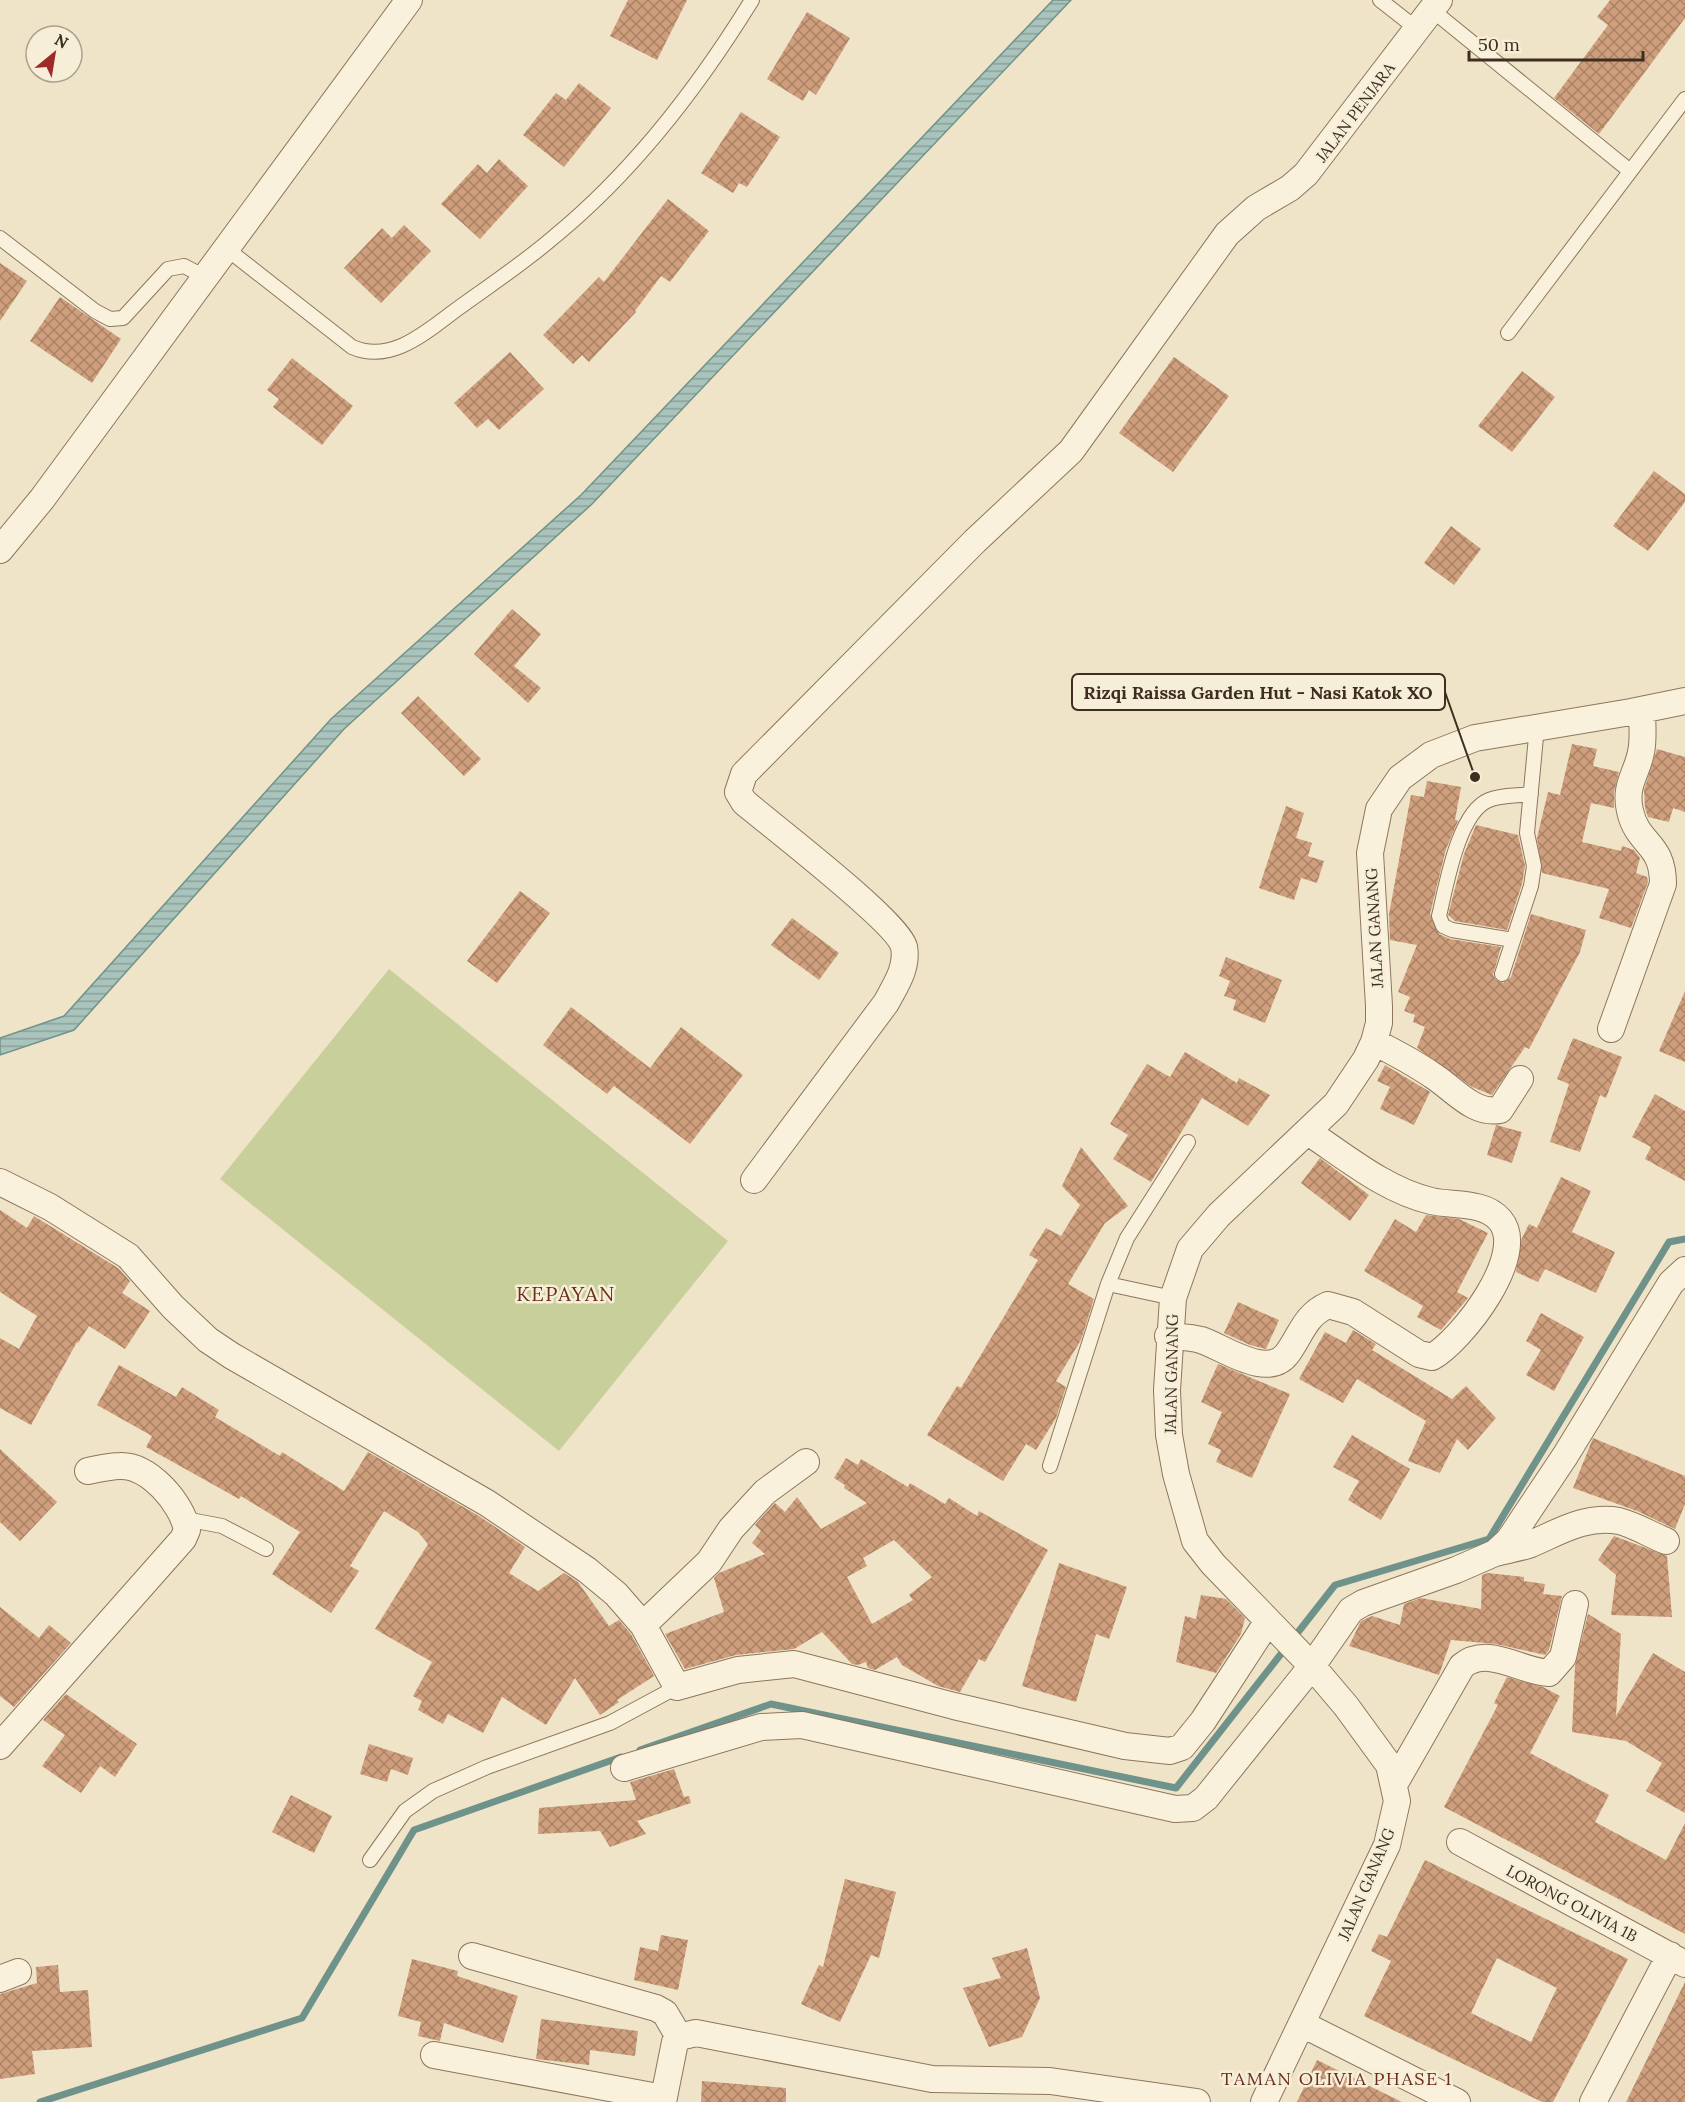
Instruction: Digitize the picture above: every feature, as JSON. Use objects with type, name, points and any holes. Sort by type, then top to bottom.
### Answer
[{"type":"street","points":[[0,550],[42,499],[409,0]]},
{"type":"street","name":"JALAN PENJARA","points":[[754,1180],[886,1003],[900,978],[904,949],[901,937],[878,914],[744,802],[738,792],[744,774],[975,541],[1071,451],[1227,234],[1256,208],[1290,188],[1306,174],[1429,13]]},
{"type":"street","name":"JALAN GANANG","points":[[1264,2102],[1387,1845],[1397,1801],[1395,1783],[1389,1766],[1377,1748],[1309,1662],[1204,1553],[1188,1521],[1169,1435],[1168,1336],[1173,1298],[1181,1268],[1203,1232],[1336,1104],[1366,1059],[1374,1042],[1379,1023],[1379,1006],[1370,853],[1379,809],[1400,778],[1431,755],[1475,738],[1685,701]]},
{"type":"street","points":[[1611,1029],[1663,884],[1663,869],[1659,855],[1636,830],[1629,809],[1629,786],[1641,755],[1643,741],[1642,710]]},
{"type":"street","points":[[1374,1042],[1434,1076],[1457,1095],[1490,1112],[1500,1110],[1520,1079]]},
{"type":"street","points":[[1168,1336],[1201,1340],[1237,1357],[1268,1364],[1279,1362],[1287,1354],[1310,1317],[1328,1305],[1353,1312],[1419,1354],[1432,1357],[1466,1328],[1482,1306],[1498,1275],[1504,1255],[1507,1234],[1500,1220],[1485,1210],[1458,1203],[1432,1201],[1402,1191],[1374,1177],[1308,1132]]},
{"type":"street","points":[[0,1182],[50,1207],[128,1256],[173,1308],[208,1340],[232,1356],[487,1503],[586,1570],[616,1594],[643,1625],[677,1687],[738,1670],[794,1664],[954,1706],[1125,1746],[1170,1751],[1182,1747],[1272,1626]]},
{"type":"street","points":[[1495,1553],[1514,1535],[1671,1283],[1685,1270]]},
{"type":"street","points":[[643,1625],[709,1562],[731,1528],[765,1492],[806,1462]]},
{"type":"street","points":[[0,1746],[183,1539],[187,1530],[185,1519],[151,1477],[137,1468],[121,1466],[88,1471]]},
{"type":"street","points":[[624,1768],[761,1727],[802,1725],[1140,1802],[1185,1809],[1193,1808],[1206,1798],[1309,1662],[1356,1606],[1456,1570],[1495,1553],[1530,1544],[1559,1529],[1583,1522],[1619,1521],[1666,1541]]},
{"type":"street","points":[[1395,1783],[1462,1666],[1472,1658],[1484,1656],[1549,1673],[1563,1657],[1575,1604]]},
{"type":"street","name":"LORONG OLIVIA 1B","points":[[1460,1842],[1677,1959]]},
{"type":"street","points":[[472,1956],[656,2008],[665,2013],[679,2037]]},
{"type":"street","points":[[1593,2102],[1677,1959]]},
{"type":"street","points":[[1302,2024],[1457,2102]]},
{"type":"street","points":[[434,2055],[663,2100],[672,2049],[679,2037],[696,2033],[932,2079],[1050,2081],[1197,2102]]},
{"type":"lane","points":[[227,249],[352,347],[372,354],[392,351],[427,331],[514,268],[557,235],[596,198],[692,90],[732,34],[752,0]]},
{"type":"lane","points":[[1380,0],[1429,13],[1630,171]]},
{"type":"lane","points":[[1508,333],[1685,99]]},
{"type":"lane","points":[[0,238],[94,311],[110,319],[123,318],[168,268],[184,266],[206,277]]},
{"type":"lane","points":[[1502,974],[1531,886],[1534,866],[1527,833],[1537,726]]},
{"type":"lane","points":[[1513,940],[1452,930],[1443,926],[1439,916],[1454,852],[1476,810],[1489,800],[1531,794]]},
{"type":"lane","points":[[1050,1466],[1108,1284],[1132,1229],[1188,1142]]},
{"type":"lane","points":[[1108,1284],[1173,1298]]},
{"type":"lane","points":[[185,1519],[222,1526],[266,1549]]},
{"type":"lane","points":[[370,1860],[405,1811],[426,1795],[487,1767],[610,1723],[677,1687]]},
{"type":"green space","points":[[389,969],[728,1241],[559,1451],[220,1179]]},
{"type":"water","points":[[1053,0],[1071,0],[592,504],[344,729],[74,1030],[0,1055],[0,1038],[64,1016],[331,719],[581,495]]},
{"type":"building","points":[[628,0],[687,0],[657,60],[610,36]]},
{"type":"building","points":[[1610,0],[1685,0],[1685,18],[1599,134],[1554,98],[1608,25],[1597,17]]},
{"type":"building","points":[[807,12],[850,38],[816,95],[809,90],[803,101],[767,79]]},
{"type":"building","points":[[579,83],[611,108],[564,167],[523,135],[556,93],[566,100]]},
{"type":"building","points":[[741,112],[780,137],[747,187],[739,183],[733,193],[701,173]]},
{"type":"building","points":[[499,159],[528,186],[480,239],[441,204],[478,164],[487,173]]},
{"type":"building","points":[[668,199],[709,231],[670,282],[661,276],[636,312],[589,362],[582,355],[573,364],[543,335],[599,277],[604,282]]},
{"type":"building","points":[[404,225],[431,251],[381,303],[344,268],[382,228],[392,238]]},
{"type":"building","points":[[0,263],[27,281],[0,321]]},
{"type":"building","points":[[60,297],[121,339],[92,383],[30,341]]},
{"type":"building","points":[[510,352],[544,389],[499,430],[488,419],[477,428],[454,403]]},
{"type":"building","points":[[1174,357],[1229,396],[1173,472],[1119,433]]},
{"type":"building","points":[[292,358],[353,406],[322,445],[273,407],[279,399],[267,390]]},
{"type":"building","points":[[1522,371],[1555,397],[1512,452],[1478,426]]},
{"type":"building","points":[[1654,471],[1685,494],[1685,502],[1648,551],[1613,526]]},
{"type":"building","points":[[1451,526],[1481,549],[1454,585],[1424,563]]},
{"type":"building","points":[[512,609],[541,634],[514,666],[541,688],[528,703],[474,654]]},
{"type":"building","points":[[418,696],[481,759],[464,776],[401,713]]},
{"type":"building","points":[[1572,744],[1597,749],[1593,766],[1619,772],[1614,792],[1614,808],[1591,803],[1582,842],[1621,851],[1622,846],[1634,850],[1640,858],[1636,873],[1647,877],[1648,882],[1631,928],[1599,918],[1609,889],[1542,873],[1537,838],[1548,792],[1560,795]]},
{"type":"building","points":[[1657,749],[1685,757],[1685,812],[1673,808],[1669,822],[1648,817],[1645,808],[1644,790]]},
{"type":"building","points":[[1427,781],[1461,787],[1455,820],[1458,821],[1446,849],[1430,914],[1439,934],[1450,939],[1501,947],[1493,975],[1496,980],[1503,983],[1511,977],[1531,914],[1586,930],[1580,952],[1529,1049],[1525,1047],[1492,1095],[1472,1087],[1417,1048],[1425,1027],[1413,1022],[1415,1015],[1404,1011],[1410,997],[1398,992],[1417,945],[1390,940],[1389,914],[1411,795],[1424,797]]},
{"type":"building","points":[[1286,806],[1304,813],[1296,838],[1312,843],[1308,856],[1324,861],[1317,883],[1301,878],[1294,900],[1259,888]]},
{"type":"building","points":[[1476,825],[1518,835],[1525,866],[1522,884],[1507,930],[1455,921],[1448,915],[1464,854]]},
{"type":"building","points":[[520,891],[550,913],[497,983],[467,961]]},
{"type":"building","points":[[792,918],[839,953],[819,980],[771,945]]},
{"type":"building","points":[[1226,957],[1282,980],[1265,1023],[1233,1010],[1236,1000],[1224,996],[1230,981],[1219,976]]},
{"type":"building","points":[[1685,991],[1685,1062],[1659,1051]]},
{"type":"building","points":[[571,1007],[650,1068],[681,1027],[743,1075],[690,1144],[614,1086],[607,1094],[543,1045]]},
{"type":"building","points":[[1573,1038],[1622,1057],[1606,1098],[1600,1095],[1580,1152],[1550,1142],[1569,1084],[1557,1079]]},
{"type":"building","points":[[1185,1052],[1237,1083],[1239,1078],[1270,1095],[1248,1126],[1202,1098],[1151,1182],[1113,1159],[1128,1135],[1110,1124],[1147,1064],[1170,1077]]},
{"type":"building","points":[[1385,1065],[1430,1092],[1414,1125],[1380,1109],[1390,1087],[1377,1081]]},
{"type":"building","points":[[1655,1094],[1685,1111],[1685,1181],[1645,1159],[1651,1147],[1632,1137]]},
{"type":"building","points":[[1496,1125],[1522,1132],[1512,1163],[1487,1155]]},
{"type":"building","points":[[1081,1147],[1128,1206],[1105,1223],[1068,1284],[1094,1299],[1081,1340],[1056,1381],[1066,1387],[1056,1418],[1036,1450],[1026,1444],[1003,1481],[927,1435],[957,1386],[961,1388],[1038,1260],[1029,1255],[1046,1228],[1061,1236],[1080,1205],[1062,1186]]},
{"type":"building","points":[[1320,1158],[1369,1195],[1350,1221],[1301,1183]]},
{"type":"building","points":[[1561,1177],[1591,1191],[1572,1232],[1615,1252],[1596,1293],[1545,1269],[1538,1282],[1516,1272],[1521,1240],[1529,1224],[1537,1228]]},
{"type":"building","points":[[0,1210],[27,1228],[34,1216],[118,1268],[130,1281],[122,1293],[150,1311],[125,1349],[89,1326],[77,1342],[31,1425],[0,1408],[0,1338],[19,1349],[37,1316],[0,1292]]},
{"type":"building","points":[[1426,1215],[1459,1219],[1488,1233],[1457,1292],[1468,1298],[1441,1330],[1417,1317],[1423,1306],[1364,1271],[1395,1219],[1416,1232]]},
{"type":"building","points":[[1238,1302],[1279,1320],[1266,1349],[1250,1345],[1224,1333]]},
{"type":"building","points":[[1541,1313],[1584,1337],[1554,1391],[1526,1375],[1541,1350],[1526,1341]]},
{"type":"building","points":[[1353,1330],[1376,1344],[1372,1350],[1452,1399],[1466,1386],[1496,1418],[1468,1450],[1457,1439],[1440,1473],[1408,1461],[1426,1421],[1357,1379],[1343,1403],[1299,1379],[1325,1332],[1346,1343]]},
{"type":"building","points":[[1218,1364],[1290,1394],[1252,1478],[1216,1462],[1221,1450],[1208,1444],[1222,1412],[1201,1402]]},
{"type":"building","points":[[119,1365],[176,1397],[182,1387],[219,1410],[215,1417],[280,1456],[282,1452],[344,1491],[368,1452],[479,1516],[525,1547],[509,1573],[538,1591],[564,1573],[578,1582],[609,1626],[619,1620],[631,1634],[654,1676],[617,1700],[619,1702],[600,1715],[575,1678],[546,1725],[502,1697],[483,1733],[448,1714],[443,1724],[418,1710],[422,1701],[413,1696],[432,1662],[375,1629],[428,1544],[418,1532],[384,1511],[350,1566],[359,1571],[331,1613],[272,1574],[300,1532],[241,1496],[239,1499],[146,1447],[152,1436],[97,1405]]},
{"type":"building","points":[[1352,1435],[1410,1469],[1381,1520],[1348,1500],[1359,1481],[1333,1467]]},
{"type":"building","points":[[1593,1438],[1685,1476],[1685,1504],[1675,1529],[1637,1511],[1573,1488]]},
{"type":"building","points":[[0,1449],[57,1502],[20,1541],[0,1522]]},
{"type":"building","points":[[846,1458],[858,1465],[861,1459],[908,1487],[910,1483],[945,1504],[949,1498],[977,1516],[979,1511],[1048,1550],[985,1662],[979,1659],[960,1692],[938,1686],[902,1665],[897,1657],[875,1670],[868,1668],[866,1662],[858,1665],[852,1664],[822,1632],[794,1649],[736,1655],[685,1669],[665,1634],[724,1612],[714,1578],[719,1573],[765,1554],[752,1543],[761,1531],[755,1525],[775,1503],[785,1512],[797,1497],[821,1529],[867,1503],[844,1488],[845,1485],[834,1478]],"holes":[[[894,1540],[932,1577],[909,1595],[913,1600],[872,1624],[847,1577],[867,1566],[863,1558]]]},
{"type":"building","points":[[1614,1536],[1667,1556],[1672,1617],[1611,1615],[1616,1575],[1598,1560]]},
{"type":"building","points":[[1059,1563],[1127,1587],[1109,1639],[1096,1634],[1076,1702],[1022,1686]]},
{"type":"building","points":[[1488,1573],[1524,1577],[1524,1581],[1545,1584],[1543,1594],[1562,1596],[1549,1650],[1545,1655],[1496,1644],[1451,1640],[1439,1675],[1349,1646],[1361,1621],[1372,1616],[1400,1625],[1404,1604],[1421,1598],[1481,1609],[1482,1575]]},
{"type":"building","points":[[1201,1595],[1226,1599],[1245,1618],[1241,1634],[1216,1673],[1176,1662],[1185,1616],[1196,1619]]},
{"type":"building","points":[[0,1607],[39,1638],[49,1625],[71,1643],[14,1707],[0,1696]]},
{"type":"building","points":[[1588,1614],[1621,1634],[1616,1716],[1653,1653],[1685,1672],[1685,1813],[1646,1791],[1662,1763],[1626,1741],[1572,1732],[1575,1666]]},
{"type":"building","points":[[1507,1677],[1543,1687],[1560,1696],[1530,1753],[1609,1795],[1595,1822],[1666,1860],[1685,1823],[1685,1934],[1444,1807],[1498,1705],[1494,1703]]},
{"type":"building","points":[[66,1694],[137,1744],[115,1777],[100,1766],[81,1793],[42,1766],[65,1735],[43,1720]]},
{"type":"building","points":[[369,1744],[413,1758],[408,1775],[391,1769],[387,1782],[360,1774]]},
{"type":"building","points":[[674,1769],[684,1797],[689,1796],[691,1803],[637,1821],[646,1834],[610,1847],[600,1831],[538,1834],[539,1808],[636,1800],[630,1782]]},
{"type":"building","points":[[291,1795],[332,1816],[314,1853],[272,1832]]},
{"type":"building","points":[[1425,1860],[1628,1959],[1553,2102],[1542,2102],[1364,2016],[1391,1961],[1371,1951],[1379,1934],[1387,1937]],"holes":[[[1497,1958],[1557,1988],[1531,2042],[1471,2013]]]},
{"type":"building","points":[[845,1879],[896,1892],[879,1958],[871,1955],[840,2022],[801,2004],[819,1965],[823,1967]]},
{"type":"building","points":[[661,1935],[688,1940],[678,1990],[634,1980],[640,1947],[658,1951]]},
{"type":"building","points":[[1027,1948],[1040,1998],[1022,2037],[989,2047],[963,1988],[1001,1978],[992,1958]]},
{"type":"building","points":[[412,1959],[458,1971],[457,1976],[518,1996],[503,2043],[444,2023],[440,2041],[418,2036],[421,2022],[398,2016]]},
{"type":"building","points":[[58,1965],[60,1992],[88,1990],[92,2047],[32,2051],[35,2074],[0,2079],[0,1994],[37,1983],[36,1967]]},
{"type":"building","points":[[1685,1982],[1685,2102],[1626,2102]]},
{"type":"building","points":[[541,2019],[638,2031],[635,2056],[590,2050],[589,2065],[536,2059]]},
{"type":"building","points":[[1317,2060],[1402,2102],[1297,2102]]},
{"type":"building","points":[[702,2081],[786,2088],[786,2102],[701,2102]]},
{"type":"waterway","points":[[640,1750],[771,1704],[1176,1788],[1335,1585],[1489,1539],[1669,1242],[1685,1239]]},
{"type":"waterway","points":[[40,2102],[302,2018],[414,1830],[621,1757]]},
{"type":"place","name":"Rizqi Raissa Garden Hut - Nasi Katok XO","points":[[1475,777]]},
{"type":"district","name":"KEPAYAN","points":[[566,1293]]},
{"type":"district","name":"TAMAN OLIVIA PHASE 1","points":[[1337,2078]]}]
